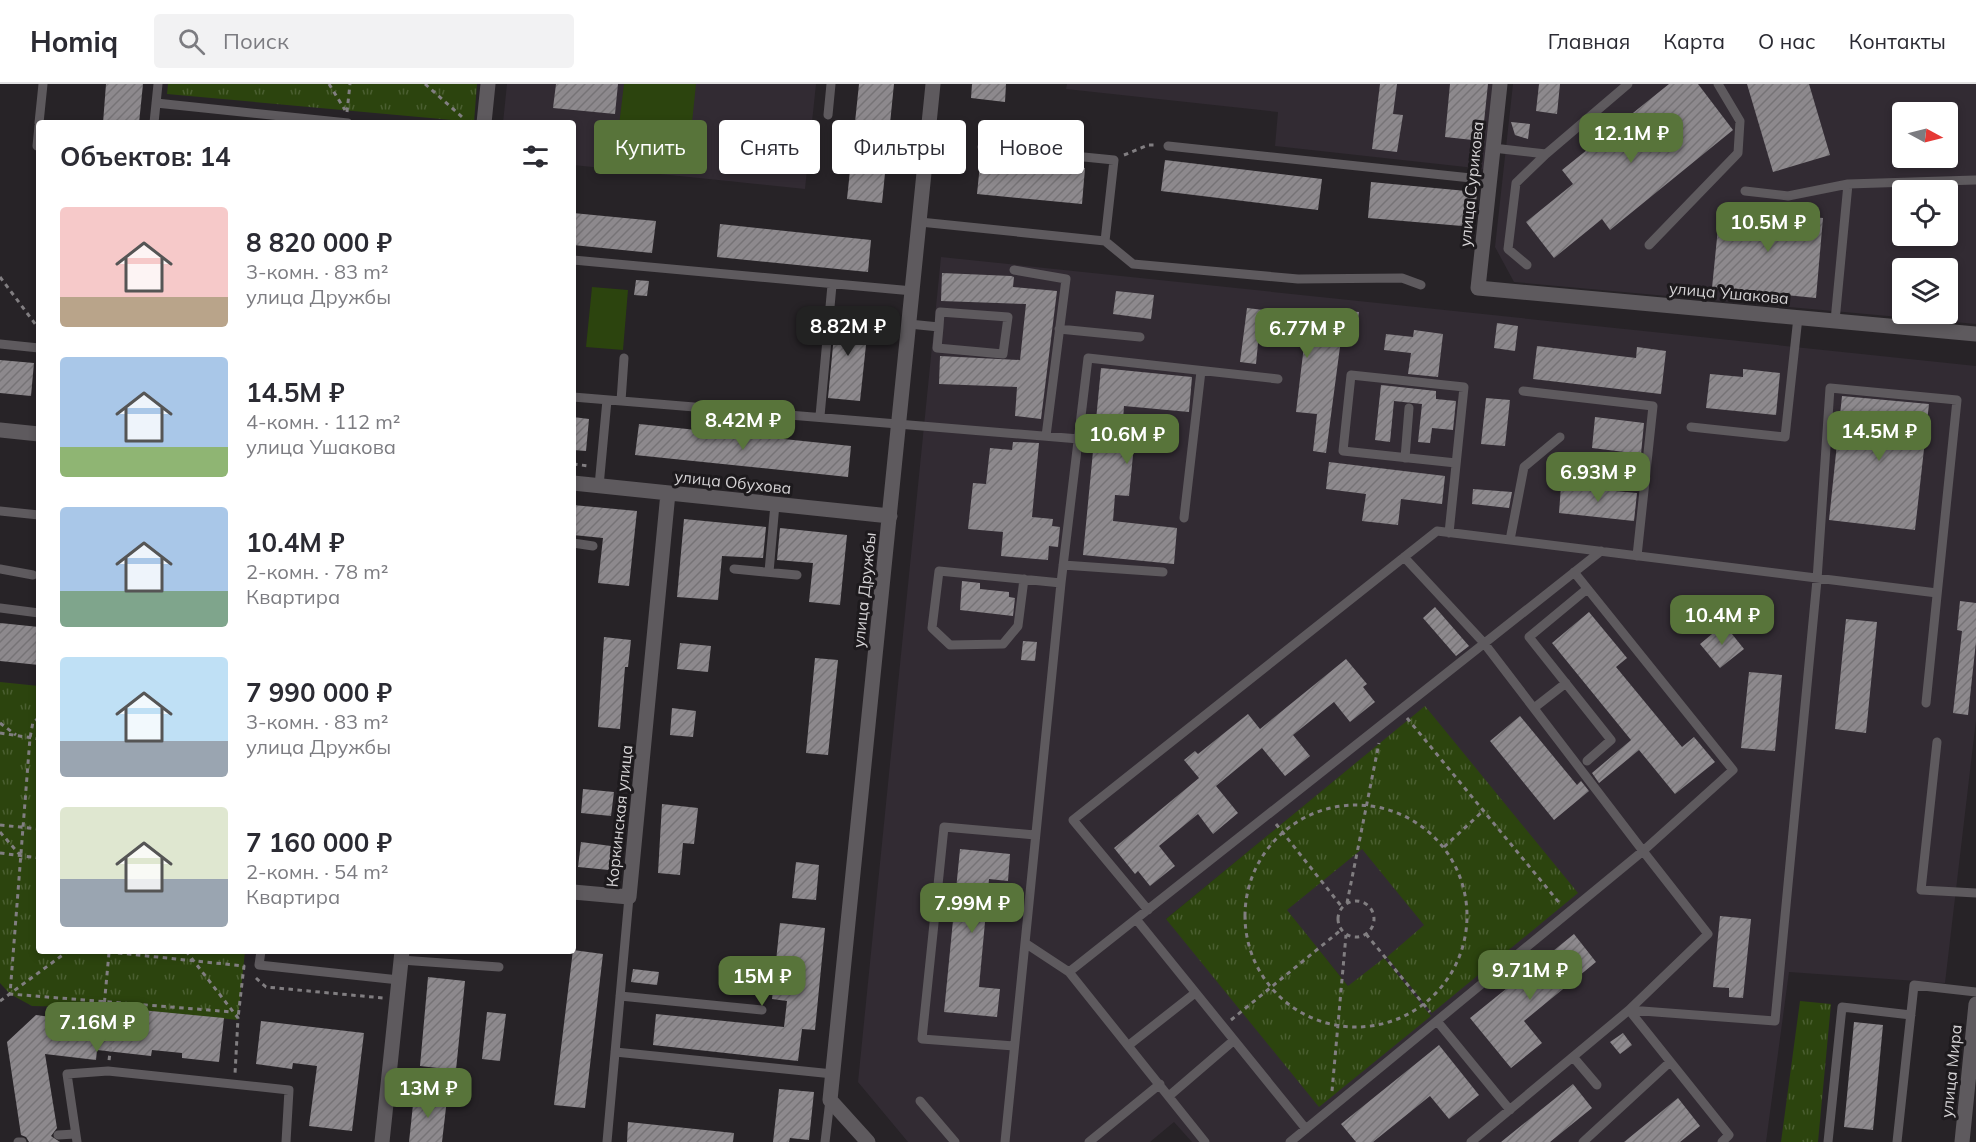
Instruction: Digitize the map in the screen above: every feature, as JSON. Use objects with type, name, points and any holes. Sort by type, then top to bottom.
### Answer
[{"type":"street","points":[[484,120],[488,84]]},
{"type":"street","name":"улица Дружбы","points":[[830,1100],[933,84]]},
{"type":"street","name":"улица Сурикова","points":[[1478,288],[1500,84]]},
{"type":"street","name":"улица Ушакова","points":[[1478,288],[1976,334]]},
{"type":"street","points":[[0,430],[36,434]]},
{"type":"street","name":"улица Обухова","points":[[576,483],[890,516]]},
{"type":"street","name":"Коркинская улица","points":[[629,897],[668,493]]},
{"type":"street","points":[[576,892],[629,897]]},
{"type":"street","points":[[382,1142],[401,955]]},
{"type":"street","name":"улица Мира","points":[[1962,1142],[1976,1004]]},
{"type":"street","points":[[830,1100],[868,1142]]},
{"type":"lane","points":[[39,120],[43,84]]},
{"type":"lane","points":[[154,120],[158,84]]},
{"type":"lane","points":[[828,115],[831,84]]},
{"type":"lane","points":[[1527,265],[1508,249],[1516,183],[1546,154],[1628,84]]},
{"type":"lane","points":[[1649,245],[1738,153],[1740,121],[1718,84]]},
{"type":"lane","points":[[156,103],[347,120]]},
{"type":"lane","points":[[1168,146],[1490,180]]},
{"type":"lane","points":[[1493,148],[1546,154]]},
{"type":"lane","points":[[1084,157],[1114,160],[1105,241]]},
{"type":"lane","points":[[1745,191],[1788,196],[1848,184],[1975,180]]},
{"type":"lane","points":[[1835,321],[1848,184]]},
{"type":"lane","points":[[920,222],[1105,241],[1132,264],[1298,279],[1402,279],[1421,285]]},
{"type":"lane","points":[[576,260],[913,291]]},
{"type":"lane","points":[[1014,270],[1065,279],[1046,436]]},
{"type":"lane","points":[[820,416],[832,285]]},
{"type":"lane","points":[[940,312],[1008,317],[1003,354],[937,348],[939,327],[940,312]]},
{"type":"lane","points":[[1691,427],[1785,437],[1798,317]]},
{"type":"lane","points":[[909,324],[939,327]]},
{"type":"lane","points":[[1059,329],[1140,337]]},
{"type":"lane","points":[[0,344],[36,348]]},
{"type":"lane","points":[[621,401],[624,358]]},
{"type":"lane","points":[[1005,1142],[1061,583],[1088,358],[1278,379]]},
{"type":"lane","points":[[1184,518],[1201,371]]},
{"type":"lane","points":[[1449,533],[1464,387],[1351,375],[1343,451],[1456,463]]},
{"type":"lane","points":[[1629,1011],[1775,1021],[1817,580],[1830,388],[1957,400],[1926,703]]},
{"type":"lane","points":[[1523,391],[1653,406],[1637,556]]},
{"type":"lane","points":[[576,398],[899,422],[1079,439]]},
{"type":"lane","points":[[599,486],[607,400]]},
{"type":"lane","points":[[1405,458],[1409,408]]},
{"type":"lane","points":[[1510,540],[1524,467],[1560,437]]},
{"type":"lane","points":[[769,572],[776,504]]},
{"type":"lane","points":[[0,511],[36,515]]},
{"type":"lane","points":[[1148,910],[1073,820],[1437,531],[1817,580],[1937,593]]},
{"type":"lane","points":[[576,543],[593,546]]},
{"type":"lane","points":[[1069,972],[1601,551]]},
{"type":"lane","points":[[1404,557],[1484,643],[1708,934],[1629,1011],[1471,1142]]},
{"type":"lane","points":[[1063,565],[1163,572]]},
{"type":"lane","points":[[0,569],[33,575]]},
{"type":"lane","points":[[734,569],[797,574]]},
{"type":"lane","points":[[1024,579],[1018,626],[1003,644],[950,645],[932,628],[939,571],[1024,579],[1061,583]]},
{"type":"lane","points":[[1290,1142],[1643,851],[1732,770],[1574,572]]},
{"type":"lane","points":[[1587,589],[1529,637],[1611,740],[1587,761]]},
{"type":"lane","points":[[0,608],[36,613]]},
{"type":"lane","points":[[1534,708],[1566,683]]},
{"type":"lane","points":[[1936,742],[1921,890],[1976,893]]},
{"type":"lane","points":[[1014,1046],[922,1039],[944,827],[1035,835]]},
{"type":"lane","name":"Коркинская улица","points":[[607,1142],[629,897]]},
{"type":"lane","points":[[1136,919],[1306,1129]]},
{"type":"lane","points":[[1024,943],[1069,972],[1205,1142]]},
{"type":"lane","points":[[261,954],[260,964],[399,980]]},
{"type":"lane","points":[[401,955],[499,967]]},
{"type":"lane","points":[[1897,1142],[1914,985],[1976,992]]},
{"type":"lane","points":[[1129,1045],[1195,993]]},
{"type":"lane","points":[[620,996],[762,1010]]},
{"type":"lane","points":[[1828,1142],[1842,1007],[1911,1015]]},
{"type":"lane","points":[[1629,1011],[1729,1135],[1722,1142]]},
{"type":"lane","points":[[1437,1021],[1510,1110]]},
{"type":"lane","points":[[1169,1096],[1233,1041]]},
{"type":"lane","points":[[615,1052],[833,1074]]},
{"type":"lane","points":[[1574,1058],[1597,1085]]},
{"type":"lane","points":[[1583,1142],[1670,1062]]},
{"type":"lane","points":[[58,1135],[76,1138],[67,1074],[108,1071],[289,1090],[286,1142]]},
{"type":"lane","points":[[1089,1142],[1160,1084]]},
{"type":"lane","name":"улица Дружбы","points":[[825,1142],[830,1100]]},
{"type":"lane","points":[[920,1101],[955,1142]]},
{"type":"path","points":[[329,84],[347,120]]},
{"type":"path","points":[[347,120],[350,84]]},
{"type":"path","points":[[425,84],[463,120]]},
{"type":"path","points":[[1114,160],[1148,145]]},
{"type":"path","points":[[0,276],[36,325]]},
{"type":"path","points":[[1400,710],[1568,913]]},
{"type":"path","points":[[10,994],[30,738],[33,722],[36,720]]},
{"type":"path","points":[[0,723],[17,736]]},
{"type":"path","points":[[1347,903],[1383,723]]},
{"type":"path","points":[[0,733],[36,739]]},
{"type":"path","points":[[1348,805],[1367,805],[1388,809],[1413,820],[1444,847],[1462,884],[1467,924],[1456,964],[1442,987],[1423,1004],[1385,1023],[1358,1027],[1338,1025],[1305,1014],[1271,987],[1252,954],[1246,928],[1246,900],[1260,862],[1283,833],[1297,822],[1321,810],[1348,805]]},
{"type":"path","points":[[1444,847],[1483,811]]},
{"type":"path","points":[[1268,815],[1342,907]]},
{"type":"path","points":[[0,825],[36,829]]},
{"type":"path","points":[[13,826],[0,833],[20,855]]},
{"type":"path","points":[[0,853],[36,858]]},
{"type":"path","points":[[1358,901],[1372,910],[1374,922],[1366,934],[1358,937],[1341,930],[1338,918],[1342,907],[1347,903],[1358,901]]},
{"type":"path","points":[[1222,1027],[1341,930]]},
{"type":"path","points":[[1330,1109],[1346,934]]},
{"type":"path","points":[[1366,934],[1437,1021]]},
{"type":"path","points":[[0,1000],[64,954]]},
{"type":"path","points":[[108,1071],[114,1015],[104,1007],[109,954]]},
{"type":"path","points":[[128,954],[244,966],[266,987],[385,998]]},
{"type":"path","points":[[188,954],[238,1017]]},
{"type":"path","points":[[234,1084],[244,966]]},
{"type":"path","points":[[10,994],[233,1012]]},
{"type":"shaded area","points":[[507,84],[816,84],[812,120],[719,120],[719,174],[807,174],[805,189],[660,174],[707,174],[707,120],[594,120],[594,167],[576,165],[576,120],[503,120]]},
{"type":"shaded area","points":[[1067,84],[1494,84],[1484,169],[1275,146],[1278,112],[1066,89]]},
{"type":"shaded area","points":[[1513,84],[1976,84],[1976,324],[1958,322],[1958,258],[1892,258],[1892,316],[1514,282],[1495,247]]},
{"type":"shaded area","points":[[941,257],[1976,366],[1976,720],[1945,983],[1789,972],[1766,1142],[1192,1142],[1174,1122],[1150,1142],[908,1142],[858,1082]],"holes":[[[1425,707],[1433,1013],[1425,925],[1362,848],[1286,910],[1348,986],[1166,919]]]},
{"type":"green space","points":[[168,84],[477,84],[474,120],[452,120],[167,94]]},
{"type":"green space","points":[[624,84],[696,84],[692,120],[620,120]]},
{"type":"green space","points":[[592,287],[628,290],[623,350],[586,347]]},
{"type":"green space","points":[[0,682],[36,686],[36,954],[245,954],[238,1020],[120,1008],[32,1006],[10,994],[0,983]]},
{"type":"green space","points":[[1425,706],[1578,893],[1432,1013],[1387,957],[1424,925],[1362,849],[1287,910],[1348,986],[1384,958],[1431,1016],[1319,1107],[1166,919]]},
{"type":"green space","points":[[1800,1001],[1831,1004],[1818,1142],[1781,1142]]},
{"type":"building","points":[[106,84],[143,84],[139,120],[103,120]]},
{"type":"building","points":[[556,84],[618,84],[615,114],[553,108]]},
{"type":"building","points":[[859,84],[894,84],[890,120],[855,120]]},
{"type":"building","points":[[972,84],[1006,84],[1005,102],[971,98]]},
{"type":"building","points":[[1380,84],[1397,84],[1393,114],[1403,115],[1397,152],[1372,149]]},
{"type":"building","points":[[1450,84],[1488,84],[1482,141],[1445,137]]},
{"type":"building","points":[[1539,84],[1560,84],[1557,114],[1536,111]]},
{"type":"building","points":[[1669,84],[1698,84],[1733,130],[1610,230],[1602,219],[1554,258],[1526,222],[1573,184],[1562,170]]},
{"type":"building","points":[[1747,84],[1809,84],[1830,155],[1773,172]]},
{"type":"building","points":[[1511,122],[1530,124],[1528,139],[1515,135]]},
{"type":"building","points":[[1165,160],[1322,179],[1318,210],[1161,191]]},
{"type":"building","points":[[1085,168],[1082,204],[977,194],[979,174],[1084,174]]},
{"type":"building","points":[[850,174],[885,174],[882,203],[847,199]]},
{"type":"building","points":[[1371,182],[1477,192],[1474,227],[1368,218]]},
{"type":"building","points":[[1720,208],[1823,218],[1816,298],[1712,288]]},
{"type":"building","points":[[576,213],[656,221],[652,253],[576,245]]},
{"type":"building","points":[[720,224],[871,240],[868,272],[717,257]]},
{"type":"building","points":[[942,273],[1011,276],[1014,277],[1013,287],[1057,291],[1041,419],[1015,416],[1017,387],[939,384],[940,356],[1020,360],[1026,304],[941,301]]},
{"type":"building","points":[[636,280],[649,281],[647,296],[634,295]]},
{"type":"building","points":[[1116,291],[1154,295],[1151,319],[1113,314]]},
{"type":"building","points":[[1247,308],[1330,318],[1331,309],[1359,312],[1357,326],[1343,324],[1326,453],[1313,451],[1317,414],[1296,412],[1306,329],[1260,323],[1256,364],[1240,362]]},
{"type":"building","points":[[836,314],[869,317],[860,401],[828,398]]},
{"type":"building","points":[[1497,323],[1518,326],[1515,351],[1494,348]]},
{"type":"building","points":[[1414,330],[1443,334],[1438,377],[1408,374],[1411,353],[1384,350],[1386,334],[1413,337]]},
{"type":"building","points":[[1537,346],[1636,358],[1637,347],[1666,351],[1661,394],[1533,379]]},
{"type":"building","points":[[0,360],[34,363],[31,396],[0,393]]},
{"type":"building","points":[[1101,368],[1192,377],[1189,412],[1124,406],[1122,433],[1135,435],[1129,496],[1115,495],[1113,521],[1177,528],[1174,564],[1083,555]]},
{"type":"building","points":[[1743,369],[1780,373],[1776,415],[1706,408],[1710,374],[1743,377]]},
{"type":"building","points":[[1381,385],[1436,391],[1436,399],[1456,401],[1453,430],[1432,428],[1430,443],[1418,442],[1422,404],[1394,401],[1390,442],[1375,440]]},
{"type":"building","points":[[1842,396],[1929,404],[1915,530],[1829,520]]},
{"type":"building","points":[[1486,398],[1510,400],[1505,446],[1481,444]]},
{"type":"building","points":[[576,417],[589,419],[586,451],[576,450]]},
{"type":"building","points":[[1595,417],[1644,423],[1641,454],[1592,448]]},
{"type":"building","points":[[639,424],[851,446],[848,477],[635,455]]},
{"type":"building","points":[[1013,442],[1039,443],[1032,517],[1053,519],[1052,526],[1060,527],[1058,547],[1049,546],[1048,560],[1001,556],[1003,532],[968,529],[973,483],[986,484],[990,448],[1012,450]]},
{"type":"building","points":[[1329,462],[1445,476],[1442,504],[1401,499],[1398,525],[1362,521],[1366,494],[1326,489]]},
{"type":"building","points":[[1561,486],[1637,493],[1634,521],[1559,513]]},
{"type":"building","points":[[1473,489],[1512,492],[1509,508],[1472,504]]},
{"type":"building","points":[[576,505],[637,511],[629,586],[598,583],[603,538],[576,535]]},
{"type":"building","points":[[684,519],[766,527],[763,558],[722,556],[718,600],[677,597]]},
{"type":"building","points":[[780,528],[847,535],[840,605],[809,602],[813,563],[777,560]]},
{"type":"building","points":[[962,581],[980,583],[980,589],[1009,592],[1009,597],[1015,598],[1013,616],[960,610]]},
{"type":"building","points":[[1960,601],[1976,603],[1976,642],[1968,715],[1953,713],[1962,631],[1957,630]]},
{"type":"building","points":[[1435,607],[1469,646],[1456,656],[1423,618]]},
{"type":"building","points":[[1589,612],[1627,658],[1616,667],[1682,747],[1694,737],[1715,762],[1675,794],[1639,750],[1599,783],[1592,773],[1631,740],[1552,643]]},
{"type":"building","points":[[1846,619],[1877,622],[1866,733],[1835,729]]},
{"type":"building","points":[[0,623],[36,627],[36,665],[0,661]]},
{"type":"building","points":[[1724,624],[1744,649],[1720,668],[1700,644]]},
{"type":"building","points":[[604,637],[631,640],[628,667],[625,667],[620,729],[598,727]]},
{"type":"building","points":[[1023,641],[1037,642],[1035,661],[1021,660]]},
{"type":"building","points":[[680,643],[711,646],[708,672],[677,669]]},
{"type":"building","points":[[815,658],[838,660],[828,755],[806,753]]},
{"type":"building","points":[[1346,659],[1367,684],[1363,687],[1375,702],[1350,722],[1334,702],[1293,735],[1310,756],[1285,776],[1262,748],[1216,786],[1238,813],[1213,834],[1198,814],[1159,846],[1175,866],[1150,886],[1138,871],[1135,874],[1114,848],[1199,778],[1184,760],[1195,751],[1198,754],[1248,714],[1260,729]]},
{"type":"building","points":[[1749,672],[1782,675],[1775,751],[1741,748]]},
{"type":"building","points":[[672,708],[696,711],[693,737],[670,735]]},
{"type":"building","points":[[1520,716],[1577,785],[1581,781],[1589,791],[1554,820],[1490,741]]},
{"type":"building","points":[[583,789],[614,792],[611,816],[581,813]]},
{"type":"building","points":[[662,804],[698,808],[694,844],[683,843],[680,875],[658,873]]},
{"type":"building","points":[[581,842],[611,846],[609,870],[578,867]]},
{"type":"building","points":[[960,849],[1010,854],[1008,881],[989,879],[979,987],[1000,989],[997,1017],[944,1012]]},
{"type":"building","points":[[796,862],[819,865],[816,900],[792,898]]},
{"type":"building","points":[[1720,916],[1751,919],[1743,998],[1729,997],[1729,988],[1713,987]]},
{"type":"building","points":[[780,923],[825,928],[815,1030],[802,1029],[798,1061],[653,1045],[656,1014],[784,1027],[787,1001],[772,999]]},
{"type":"building","points":[[1574,934],[1596,962],[1524,1021],[1542,1043],[1511,1068],[1470,1018]]},
{"type":"building","points":[[576,950],[603,954],[585,1108],[554,1105],[573,954],[576,954]]},
{"type":"building","points":[[633,969],[659,972],[657,985],[631,982]]},
{"type":"building","points":[[428,977],[465,981],[456,1070],[420,1066]]},
{"type":"building","points":[[120,1008],[224,1018],[219,1062],[182,1058],[182,1053],[152,1050],[151,1056],[97,1050],[96,1060],[45,1054],[57,1128],[51,1136],[60,1142],[29,1142],[21,1135],[7,1042],[36,1015],[118,1026]]},
{"type":"building","points":[[487,1012],[506,1014],[500,1061],[482,1059]]},
{"type":"building","points":[[261,1021],[364,1033],[352,1131],[309,1126],[317,1066],[293,1063],[292,1069],[256,1064]]},
{"type":"building","points":[[1854,1022],[1883,1025],[1873,1130],[1844,1127]]},
{"type":"building","points":[[1623,1033],[1632,1045],[1620,1054],[1610,1042]]},
{"type":"building","points":[[1439,1045],[1479,1095],[1449,1119],[1430,1096],[1373,1142],[1356,1142],[1341,1124]]},
{"type":"building","points":[[1573,1084],[1592,1108],[1550,1142],[1501,1142]]},
{"type":"building","points":[[779,1089],[814,1092],[809,1140],[790,1138],[789,1142],[773,1142]]},
{"type":"building","points":[[414,1095],[447,1099],[442,1142],[409,1142]]},
{"type":"building","points":[[1678,1098],[1700,1126],[1680,1142],[1624,1142]]},
{"type":"building","points":[[628,1122],[734,1133],[733,1142],[627,1142]]}]
